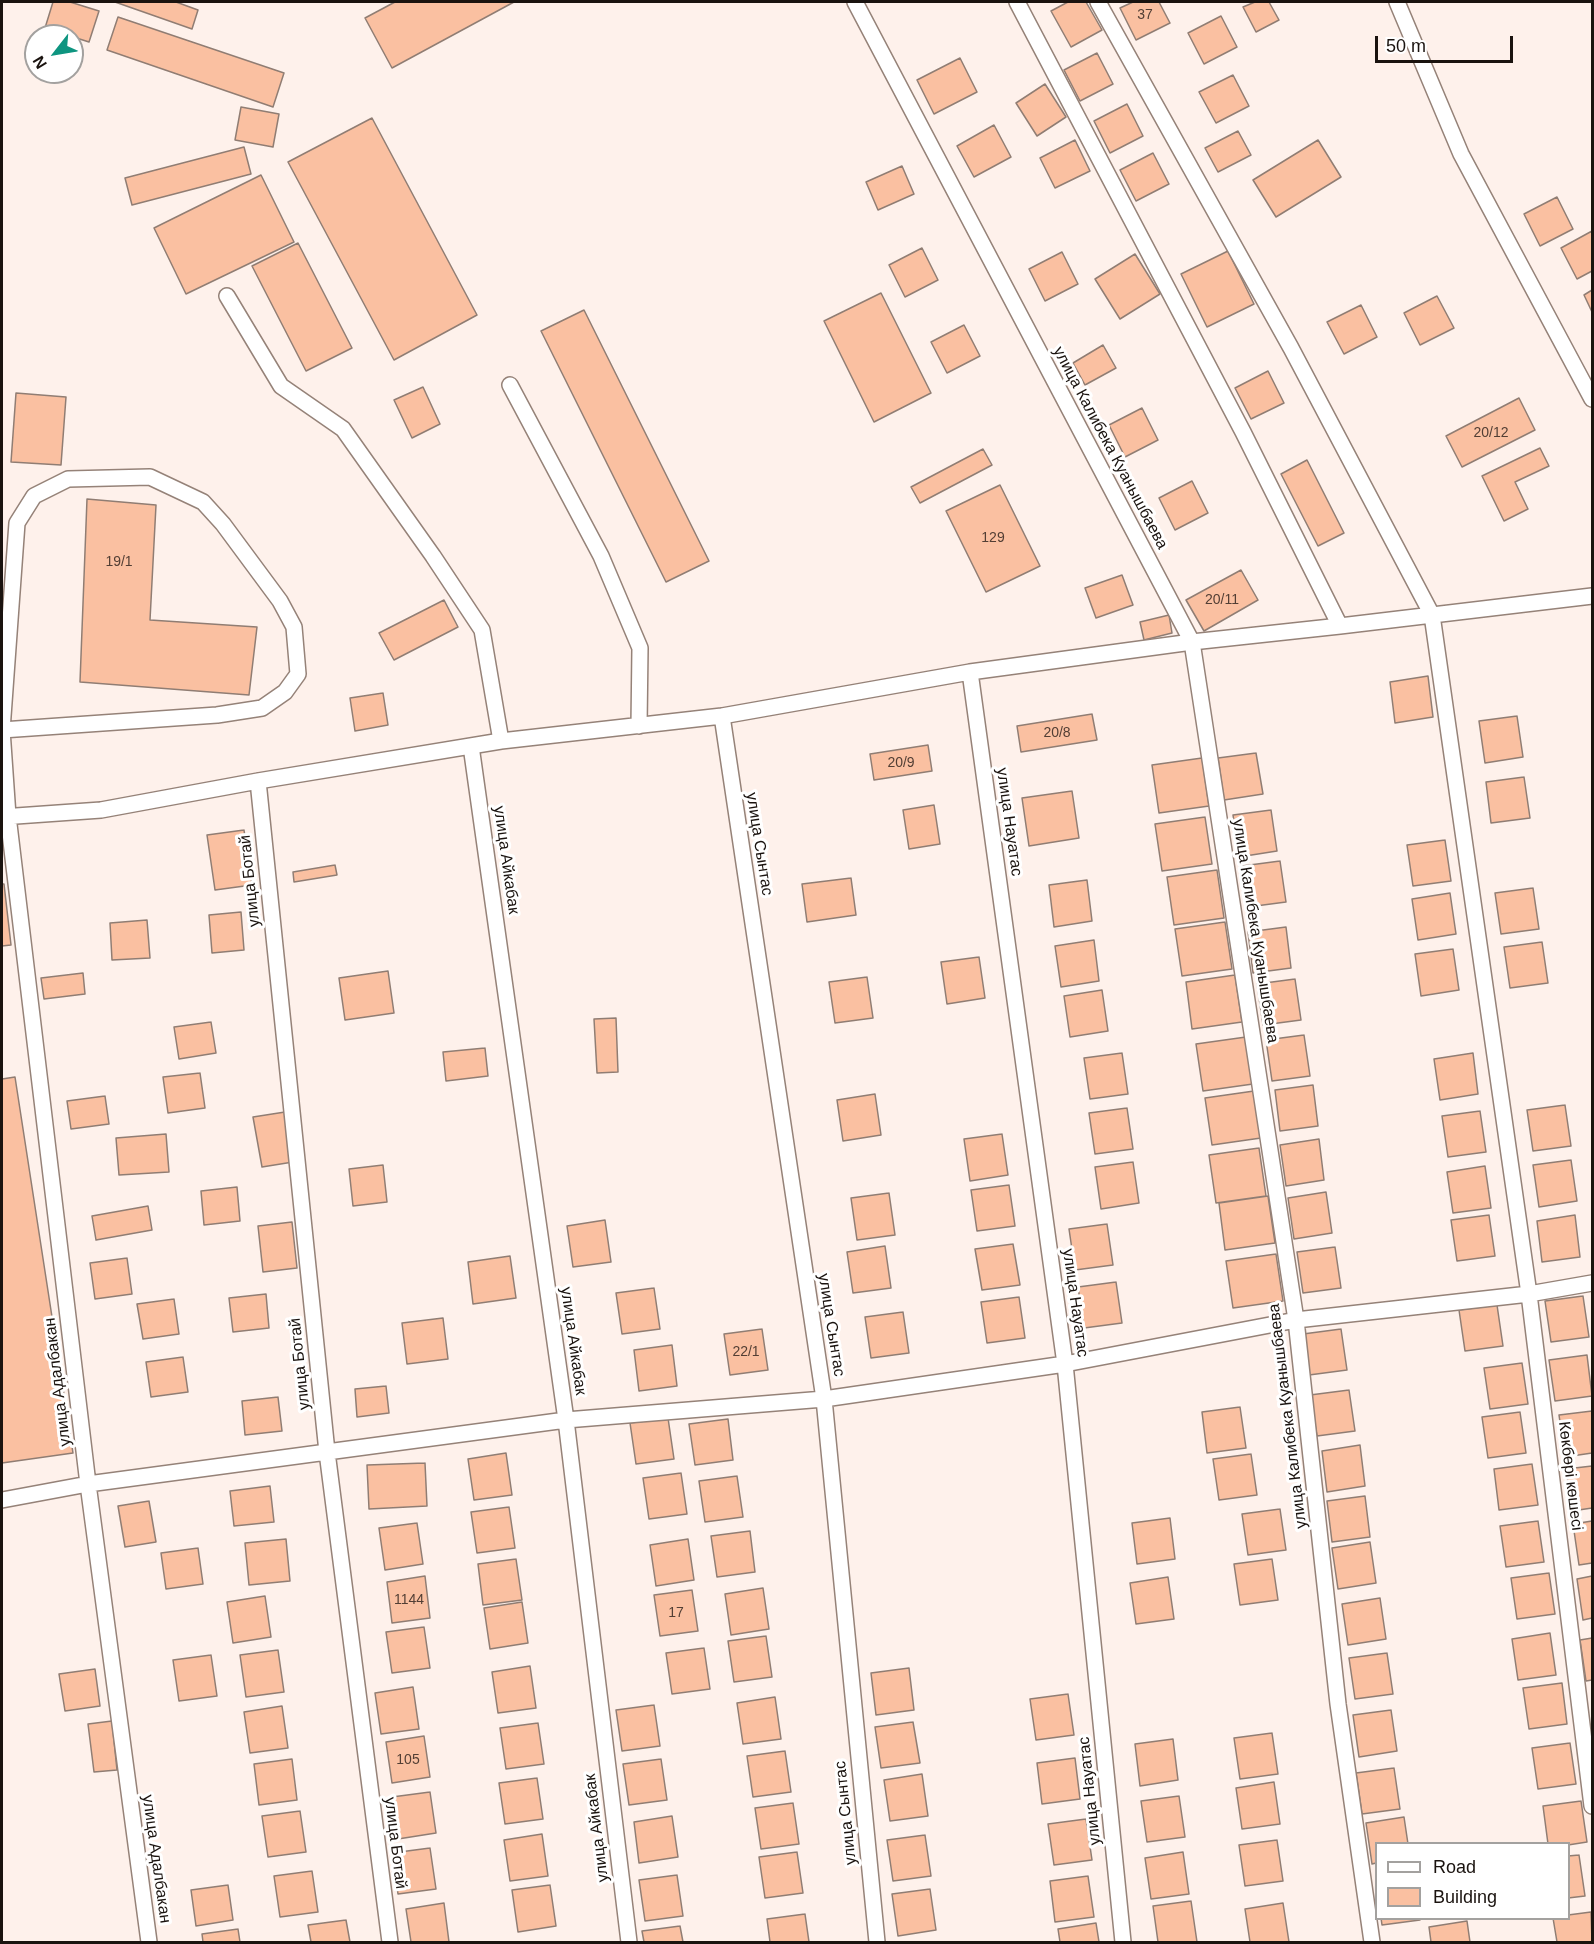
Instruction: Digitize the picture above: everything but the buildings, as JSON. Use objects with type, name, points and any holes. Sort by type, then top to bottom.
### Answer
[{"type":"street","name":"улица Калибека Куанышбаева","points":[[855,2],[1192,642],[1296,1320],[1338,1704],[1372,1942]]},
{"type":"street","points":[[1017,2],[1248,442],[1340,626]]},
{"type":"street","name":"Көкбөрі көшесі","points":[[1098,2],[1291,348],[1432,615],[1529,1294],[1593,1806]]},
{"type":"street","points":[[1397,2],[1461,154],[1593,399]]},
{"type":"street","points":[[227,296],[281,386],[343,429],[482,630],[501,741]]},
{"type":"street","points":[[510,385],[601,556],[640,648],[639,726]]},
{"type":"street","name":"улица Адалбакан","points":[[2,730],[217,714],[262,708],[285,692],[298,674],[294,627],[280,601],[223,524],[203,502],[150,477],[68,479],[34,496],[17,524],[2,730],[5,816],[88,1485],[148,1942]]},
{"type":"street","points":[[5,816],[101,810],[258,781],[501,741],[722,716],[970,672],[1192,642],[1593,596]]},
{"type":"street","name":"улица Науатас","points":[[970,672],[1065,1364],[1124,1942]]},
{"type":"street","name":"улица Сынтас","points":[[722,716],[824,1399],[877,1942]]},
{"type":"street","name":"улица Айкабак","points":[[471,746],[566,1420],[629,1942]]},
{"type":"street","name":"улица Ботай","points":[[258,781],[327,1452],[390,1942]]},
{"type":"street","points":[[2,1500],[88,1485],[566,1420],[824,1399],[1065,1364],[1296,1320],[1529,1294],[1593,1283]]}]
